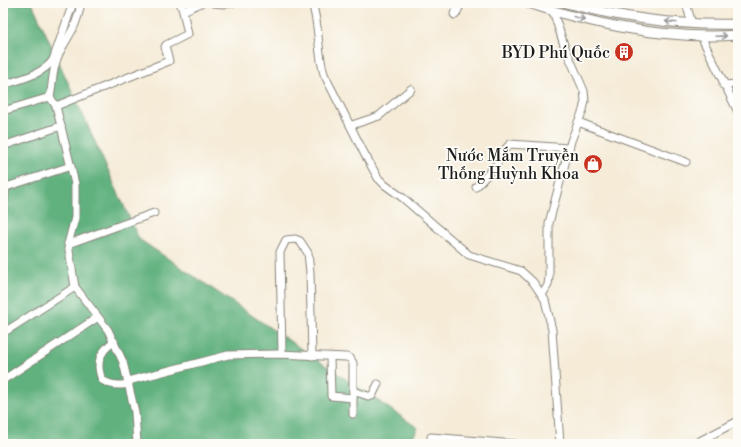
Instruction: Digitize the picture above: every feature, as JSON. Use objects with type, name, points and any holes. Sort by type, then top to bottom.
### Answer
[{"type":"main road","points":[[455,14],[460,3]]},
{"type":"main road","points":[[528,3],[553,7],[622,29],[696,36],[738,35]]},
{"type":"main road","points":[[573,4],[607,13],[692,24],[738,24]]},
{"type":"main road","points":[[692,24],[696,36]]},
{"type":"street","points":[[3,85],[38,72],[49,66],[53,60],[73,3]]},
{"type":"street","points":[[81,3],[73,32],[55,63],[50,97],[56,106],[71,166],[76,201],[75,218],[68,244],[75,288],[98,317],[114,341],[123,362],[135,412],[137,444]]},
{"type":"street","points":[[56,106],[169,61],[164,47],[188,34],[180,3]]},
{"type":"street","points":[[183,11],[201,3]]},
{"type":"street","points":[[214,3],[234,3]]},
{"type":"street","points":[[312,3],[319,26],[322,67],[378,178],[469,255],[521,271],[532,282],[545,300],[552,330],[560,444]]},
{"type":"street","points":[[686,3],[692,24]]},
{"type":"street","points":[[542,295],[548,285],[549,277],[549,222],[569,148],[583,110],[584,91],[564,45],[553,7]]},
{"type":"street","points":[[696,36],[738,112]]},
{"type":"street","points":[[723,85],[738,84]]},
{"type":"street","points":[[352,125],[379,116],[411,89]]},
{"type":"street","points":[[3,112],[50,97]]},
{"type":"street","points":[[578,122],[686,162]]},
{"type":"street","points":[[3,146],[61,126]]},
{"type":"street","points":[[476,187],[493,169],[506,147],[510,144],[569,148]]},
{"type":"street","points":[[3,211],[5,187],[71,166]]},
{"type":"street","points":[[68,244],[154,212]]},
{"type":"street","points":[[282,354],[280,252],[286,240],[296,239],[300,241],[308,253],[310,272],[312,356]]},
{"type":"street","points":[[3,334],[75,288]]},
{"type":"street","points":[[3,380],[98,317]]},
{"type":"street","points":[[114,341],[104,349],[100,355],[100,375],[102,380],[120,385],[218,356],[238,354],[282,354],[330,356],[352,359],[353,414]]},
{"type":"street","points":[[330,356],[331,396],[353,394],[372,396],[378,384]]},
{"type":"street","points":[[694,444],[738,421]]},
{"type":"street","points":[[431,437],[515,444]]},
{"type":"street","points":[[705,439],[715,444]]},
{"type":"green space","points":[[3,3],[32,3],[139,239],[418,428],[409,444],[3,444]]},
{"type":"place","name":"BYD Phú Quốc","points":[[624,52]]},
{"type":"place","name":"Nước Mắm Truyền Thống Huỳnh Khoa","points":[[593,164]]}]
